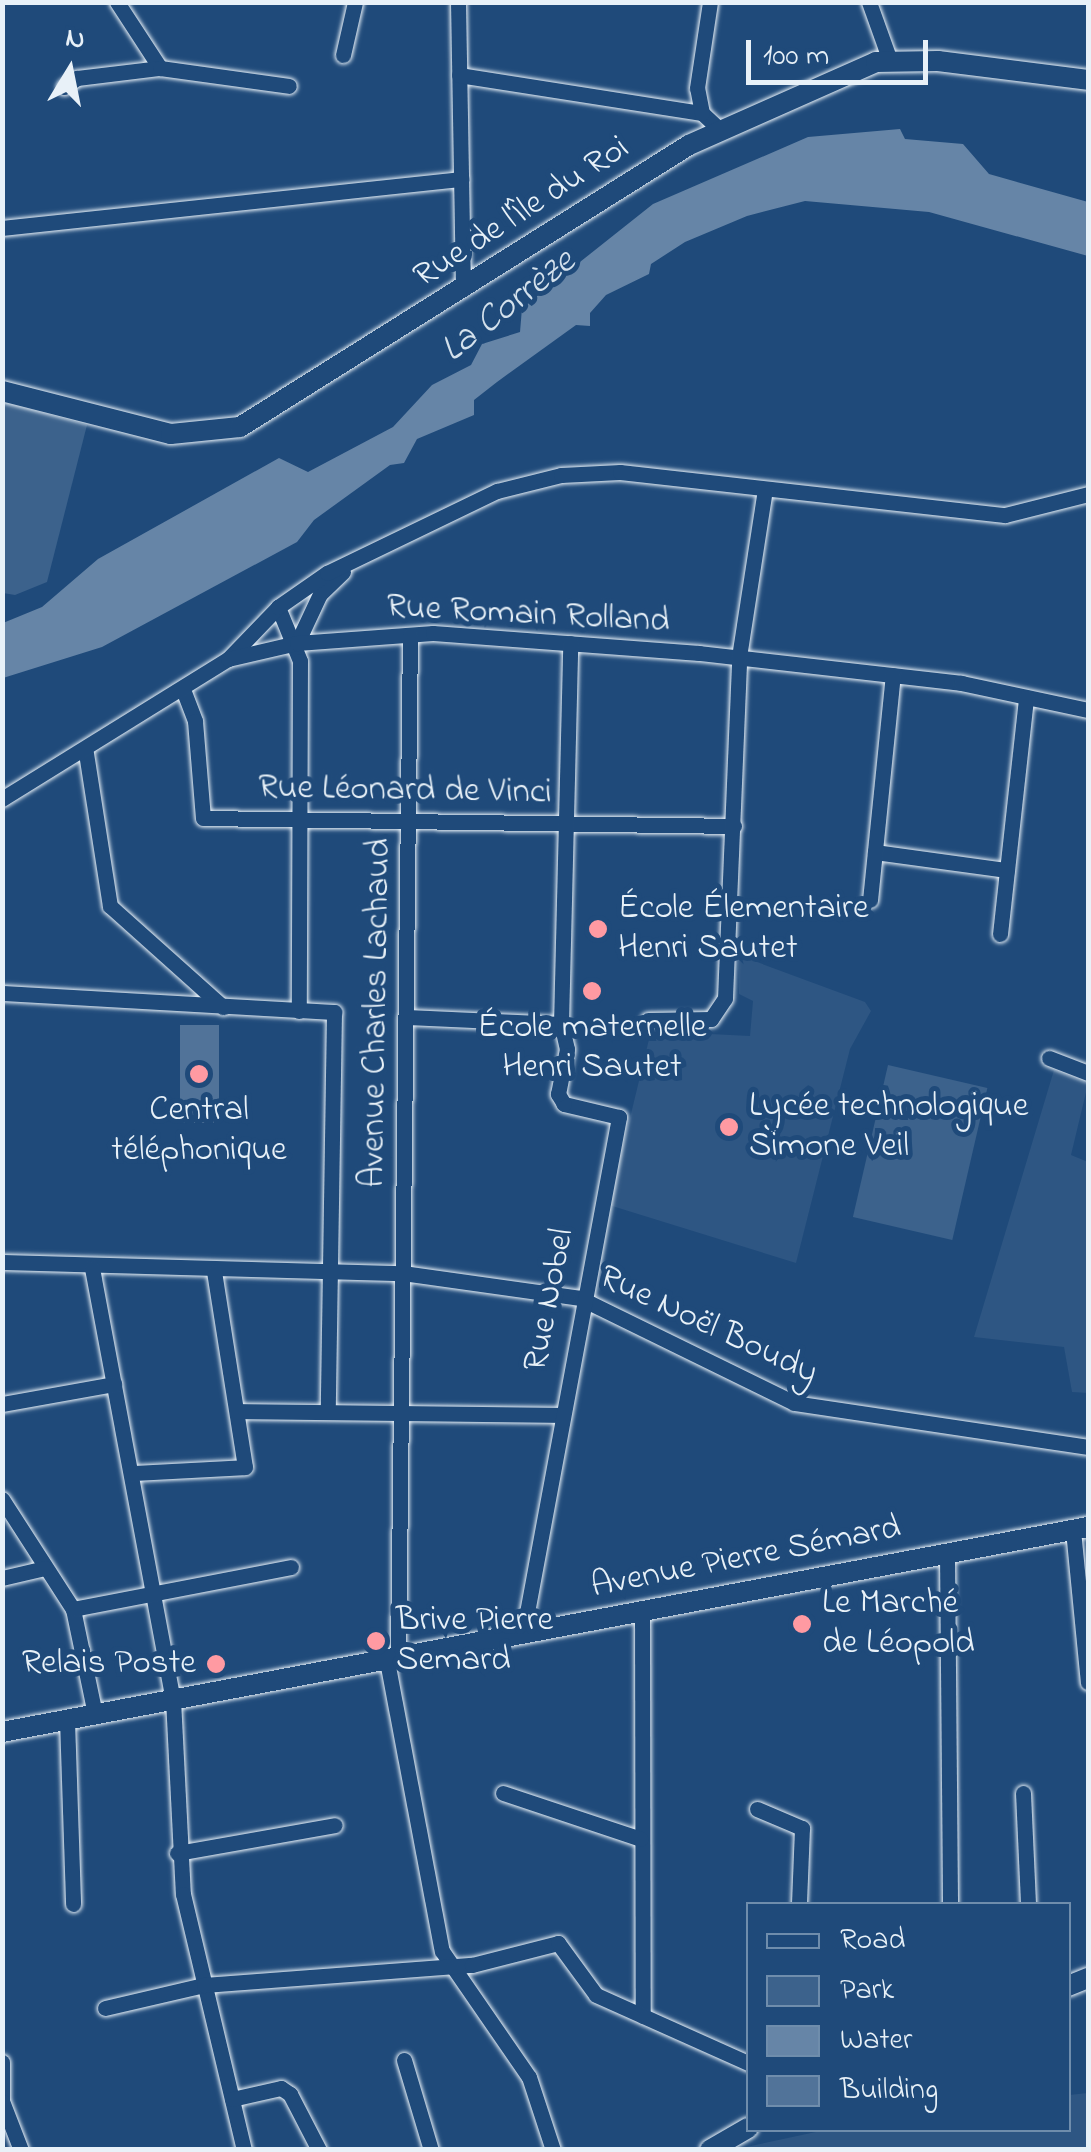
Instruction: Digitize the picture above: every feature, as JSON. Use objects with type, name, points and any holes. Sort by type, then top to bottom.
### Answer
[{"type":"main road","name":"Rue de l'Île du Roi","points":[[2,392],[170,434],[220,432],[269,416],[462,289],[712,133],[889,58],[1088,80]]},
{"type":"main road","name":"Avenue Pierre Sémard","points":[[2,1732],[1081,1528]]},
{"type":"main road","points":[[710,2150],[746,2129]]},
{"type":"street","points":[[117,2],[160,68]]},
{"type":"street","points":[[343,55],[355,2]]},
{"type":"street","points":[[458,2],[462,289]]},
{"type":"street","points":[[695,112],[710,2]]},
{"type":"street","points":[[869,2],[889,58]]},
{"type":"street","points":[[64,87],[77,78],[160,68],[288,86]]},
{"type":"street","points":[[459,75],[695,112],[712,133]]},
{"type":"street","points":[[2,228],[461,180]]},
{"type":"street","points":[[228,658],[278,606],[353,563],[497,491],[561,475],[620,472],[1005,515],[1088,494]]},
{"type":"street","points":[[648,1020],[721,1013],[734,826],[739,657],[765,490]]},
{"type":"street","points":[[297,643],[320,594],[353,563]]},
{"type":"street","points":[[278,606],[297,643],[302,819],[299,1011]]},
{"type":"street","name":"Rue Romain Rolland","points":[[2,799],[184,692],[228,658],[297,643],[410,635],[739,657],[893,676],[1088,710]]},
{"type":"street","name":"Avenue Charles Lachaud","points":[[410,635],[411,821],[393,1660],[448,1967]]},
{"type":"street","points":[[407,1017],[560,1024],[570,643]]},
{"type":"street","points":[[870,900],[893,676]]},
{"type":"street","name":"Rue Léonard de Vinci","points":[[184,692],[194,720],[204,818],[734,826]]},
{"type":"street","points":[[1000,934],[1026,697]]},
{"type":"street","points":[[86,753],[110,906],[223,1008]]},
{"type":"street","points":[[875,852],[1007,870]]},
{"type":"street","points":[[2,994],[334,1012],[328,1410]]},
{"type":"street","name":"Rue Nobel","points":[[524,1634],[580,1298],[618,1117],[564,1104],[560,1024]]},
{"type":"street","points":[[1049,1058],[1088,1073]]},
{"type":"street","name":"Rue Noël Boudy","points":[[2,1262],[214,1272],[403,1273],[580,1298],[794,1404],[1088,1447]]},
{"type":"street","points":[[92,1268],[173,1699],[178,1853],[204,1985],[244,2150]]},
{"type":"street","points":[[132,1473],[244,1467],[214,1272]]},
{"type":"street","points":[[2,1404],[114,1384]]},
{"type":"street","points":[[238,1411],[559,1415]]},
{"type":"street","points":[[2,1499],[73,1609],[94,1714]]},
{"type":"street","points":[[1081,1528],[1088,1682]]},
{"type":"street","points":[[947,1554],[950,1902]]},
{"type":"street","points":[[73,1609],[292,1566]]},
{"type":"street","points":[[2,1578],[45,1568]]},
{"type":"street","points":[[642,1609],[643,2016]]},
{"type":"street","points":[[67,1720],[73,1904]]},
{"type":"street","points":[[503,1793],[641,1839]]},
{"type":"street","points":[[1024,1794],[1028,1902]]},
{"type":"street","points":[[758,1809],[802,1828],[800,1902]]},
{"type":"street","points":[[178,1853],[335,1825]]},
{"type":"street","points":[[106,2008],[204,1985],[448,1967],[558,1943],[596,1995],[746,2062]]},
{"type":"street","points":[[448,1967],[529,2077],[553,2150]]},
{"type":"street","points":[[404,2060],[431,2150]]},
{"type":"street","points":[[2,2062],[2,2100],[21,2150]]},
{"type":"street","points":[[232,2099],[281,2088],[290,2094],[319,2150]]},
{"type":"shaded area","name":"Lycée technologique Simone Veil","points":[[738,955],[865,1002],[871,1011],[850,1049],[796,1263],[609,1205],[651,1031],[750,1036],[753,1001],[739,994]]},
{"type":"shaded area","points":[[1054,1070],[1088,1084],[1071,1155],[1088,1162],[1088,1393],[1072,1392],[1064,1347],[974,1337]]},
{"type":"shaded area","points":[[1088,2093],[1088,2149],[737,2149],[816,2132],[1071,2132],[1071,2095]]},
{"type":"green space","points":[[3,402],[87,425],[47,582],[15,595],[3,593]]},
{"type":"green space","points":[[888,1065],[987,1088],[952,1240],[853,1217]]},
{"type":"water","points":[[900,129],[905,139],[963,144],[989,174],[1088,202],[1088,256],[929,212],[805,201],[747,216],[685,242],[651,264],[649,274],[606,295],[590,313],[590,326],[576,325],[497,382],[474,400],[474,415],[417,439],[404,463],[390,465],[314,520],[297,542],[102,647],[3,678],[3,623],[42,607],[98,559],[279,458],[308,472],[393,427],[432,385],[471,365],[482,344],[520,332],[522,308],[653,204],[808,137]]},
{"type":"building","name":"Central téléphonique","points":[[180,1025],[219,1025],[219,1123],[180,1123]]},
{"type":"place","name":"École Élementaire Henri Sautet","points":[[598,929]]},
{"type":"place","name":"École maternelle Henri Sautet","points":[[592,991]]},
{"type":"place","name":"Central téléphonique","points":[[199,1074]]},
{"type":"place","name":"Lycée technologique Simone Veil","points":[[729,1127]]},
{"type":"place","name":"Le Marché de Léopold","points":[[802,1624]]},
{"type":"place","name":"Brive Pierre Semard","points":[[376,1641]]},
{"type":"place","name":"Relais Poste","points":[[216,1664]]},
{"type":"water label","name":"La Corrèze","points":[[509,307]]}]
